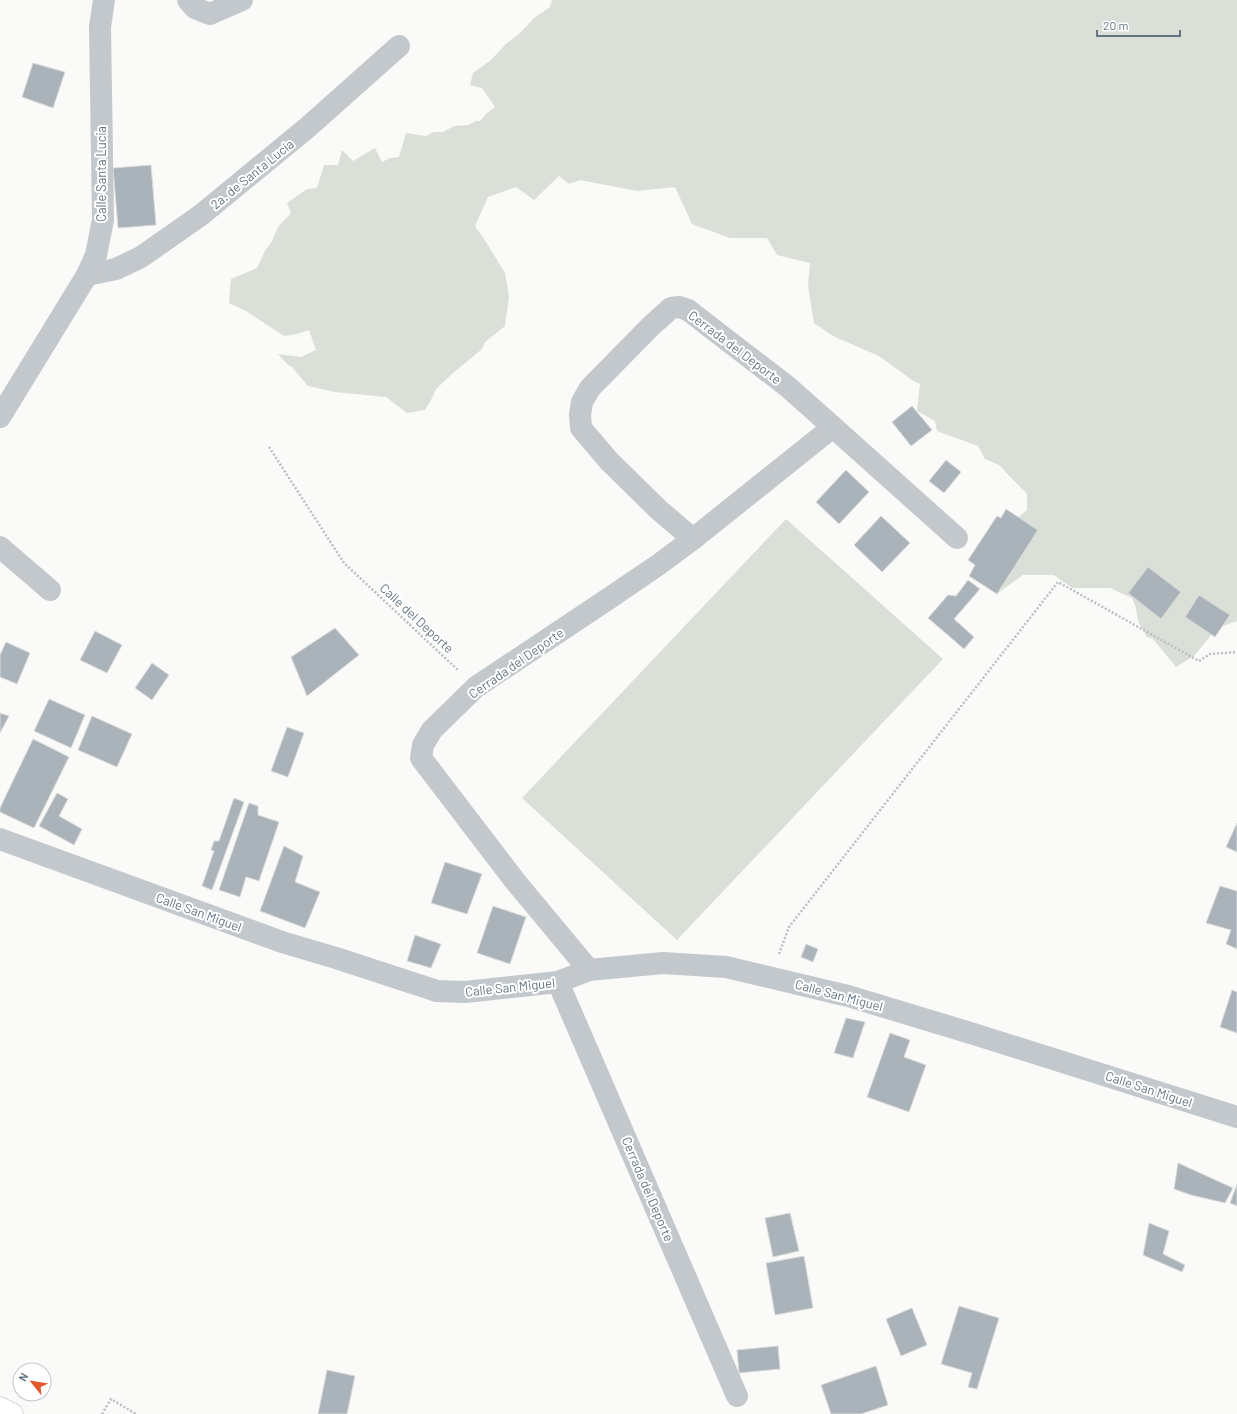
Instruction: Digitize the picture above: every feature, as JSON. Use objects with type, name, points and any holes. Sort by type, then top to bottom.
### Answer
[{"type":"main road","points":[[0,1408],[12,1414]]},
{"type":"street","name":"Calle Santa Lucía","points":[[0,417],[88,275],[96,254],[103,220],[100,27],[104,0]]},
{"type":"street","points":[[188,0],[195,8],[210,14],[242,0]]},
{"type":"street","name":"2a. de Santa Lucía","points":[[88,275],[116,269],[141,257],[201,215],[308,127],[399,46]]},
{"type":"street","name":"Cerrada del Deporte","points":[[693,539],[658,510],[609,461],[581,428],[580,415],[582,402],[590,388],[651,326],[671,308],[679,307],[688,310],[788,387],[957,538]]},
{"type":"street","name":"Cerrada del Deporte","points":[[589,970],[515,881],[421,758],[423,746],[432,730],[476,687],[617,593],[693,539],[833,428]]},
{"type":"street","points":[[0,547],[50,590]]},
{"type":"street","name":"Calle San Miguel","points":[[0,839],[282,942],[437,991],[465,992],[558,982],[589,970],[663,963],[726,967],[848,996],[985,1037],[1237,1117]]},
{"type":"street","name":"Cerrada del Deporte","points":[[558,982],[737,1396]]},
{"type":"path","name":"Calle del Deporte","points":[[269,447],[344,563],[476,687]]},
{"type":"path","points":[[771,977],[789,927],[1058,582],[1199,661],[1210,654],[1237,652]]},
{"type":"path","points":[[102,1414],[111,1399],[136,1414]]},
{"type":"shaded area","points":[[552,0],[1237,0],[1237,621],[1217,628],[1194,656],[1176,667],[1153,639],[1147,637],[1138,621],[1136,608],[1132,598],[1110,588],[1072,588],[1054,575],[1023,575],[998,593],[995,577],[1000,533],[1027,510],[1027,494],[999,465],[985,459],[978,446],[937,431],[935,421],[917,411],[920,384],[912,380],[879,356],[833,336],[814,323],[808,286],[810,263],[777,255],[767,238],[730,238],[692,224],[675,187],[637,191],[580,180],[569,184],[559,176],[534,200],[516,187],[488,197],[475,226],[505,273],[509,296],[505,326],[485,342],[482,349],[436,389],[425,410],[407,413],[386,397],[335,392],[308,386],[292,367],[287,364],[278,354],[301,357],[316,350],[309,330],[284,336],[246,311],[229,303],[231,279],[257,268],[278,227],[291,213],[287,203],[307,189],[317,188],[324,165],[338,165],[342,150],[353,161],[375,148],[382,162],[390,158],[399,157],[406,133],[426,136],[434,132],[443,132],[454,126],[468,125],[476,121],[480,121],[495,107],[482,88],[470,85],[473,73],[491,60],[534,18],[550,7]]},
{"type":"shaded area","points":[[786,519],[943,659],[677,940],[522,798]]},
{"type":"building","points":[[33,63],[65,72],[53,108],[22,97]]},
{"type":"building","points":[[151,165],[156,225],[118,228],[113,168]]},
{"type":"building","points":[[912,406],[932,430],[911,446],[892,422]]},
{"type":"building","points":[[946,460],[961,472],[944,493],[929,481]]},
{"type":"building","points":[[846,470],[869,492],[839,524],[816,502]]},
{"type":"building","points":[[1006,509],[1038,530],[997,594],[969,576],[975,565],[968,560],[997,516],[1001,518]]},
{"type":"building","points":[[881,516],[910,543],[882,572],[854,545]]},
{"type":"building","points":[[1148,567],[1181,592],[1161,619],[1128,593]]},
{"type":"building","points":[[968,580],[980,589],[954,619],[974,637],[964,649],[928,618],[948,595],[956,596]]},
{"type":"building","points":[[1199,595],[1230,615],[1215,637],[1185,617]]},
{"type":"building","points":[[335,628],[359,655],[307,696],[291,657]]},
{"type":"building","points":[[95,631],[122,645],[107,673],[80,660]]},
{"type":"building","points":[[6,642],[30,653],[17,684],[0,677],[0,655]]},
{"type":"building","points":[[152,663],[169,675],[152,700],[135,688]]},
{"type":"building","points":[[49,699],[85,715],[71,748],[34,731]]},
{"type":"building","points":[[0,713],[9,716],[0,733]]},
{"type":"building","points":[[92,716],[132,734],[117,767],[78,750]]},
{"type":"building","points":[[287,727],[304,733],[288,777],[271,771]]},
{"type":"building","points":[[33,739],[69,757],[34,828],[0,812],[0,808]]},
{"type":"building","points":[[57,793],[68,799],[59,816],[82,829],[74,845],[39,826]]},
{"type":"building","points":[[234,798],[244,802],[212,890],[202,886],[214,851],[211,850],[214,841],[219,841]]},
{"type":"building","points":[[249,803],[258,806],[258,815],[279,822],[259,881],[246,877],[240,897],[219,890]]},
{"type":"building","points":[[1237,823],[1237,852],[1226,847]]},
{"type":"building","points":[[284,846],[303,856],[295,882],[320,892],[305,928],[260,911]]},
{"type":"building","points":[[445,862],[482,874],[467,914],[431,903]]},
{"type":"building","points":[[1220,886],[1237,891],[1237,949],[1226,944],[1231,930],[1206,923]]},
{"type":"building","points":[[493,906],[526,917],[510,964],[477,953]]},
{"type":"building","points":[[415,935],[441,944],[431,968],[407,961]]},
{"type":"building","points":[[806,944],[818,949],[813,962],[801,957]]},
{"type":"building","points":[[1232,990],[1237,992],[1237,1033],[1220,1027]]},
{"type":"building","points":[[846,1018],[865,1022],[853,1058],[834,1053]]},
{"type":"building","points":[[890,1033],[910,1040],[904,1057],[926,1065],[909,1112],[867,1097]]},
{"type":"building","points":[[1178,1163],[1233,1188],[1225,1203],[1191,1195],[1174,1189]]},
{"type":"building","points":[[1237,1184],[1237,1206],[1230,1203]]},
{"type":"building","points":[[790,1213],[799,1251],[773,1257],[765,1218]]},
{"type":"building","points":[[1149,1223],[1169,1231],[1163,1254],[1185,1265],[1182,1272],[1143,1255]]},
{"type":"building","points":[[804,1256],[813,1308],[775,1315],[766,1263]]},
{"type":"building","points":[[959,1306],[999,1318],[977,1389],[968,1387],[972,1373],[941,1364]]},
{"type":"building","points":[[912,1308],[927,1345],[901,1356],[886,1319]]},
{"type":"building","points":[[778,1346],[780,1369],[739,1373],[737,1350]]},
{"type":"building","points":[[876,1366],[888,1405],[861,1414],[831,1414],[821,1385]]},
{"type":"building","points":[[327,1370],[355,1376],[347,1414],[318,1414]]}]
